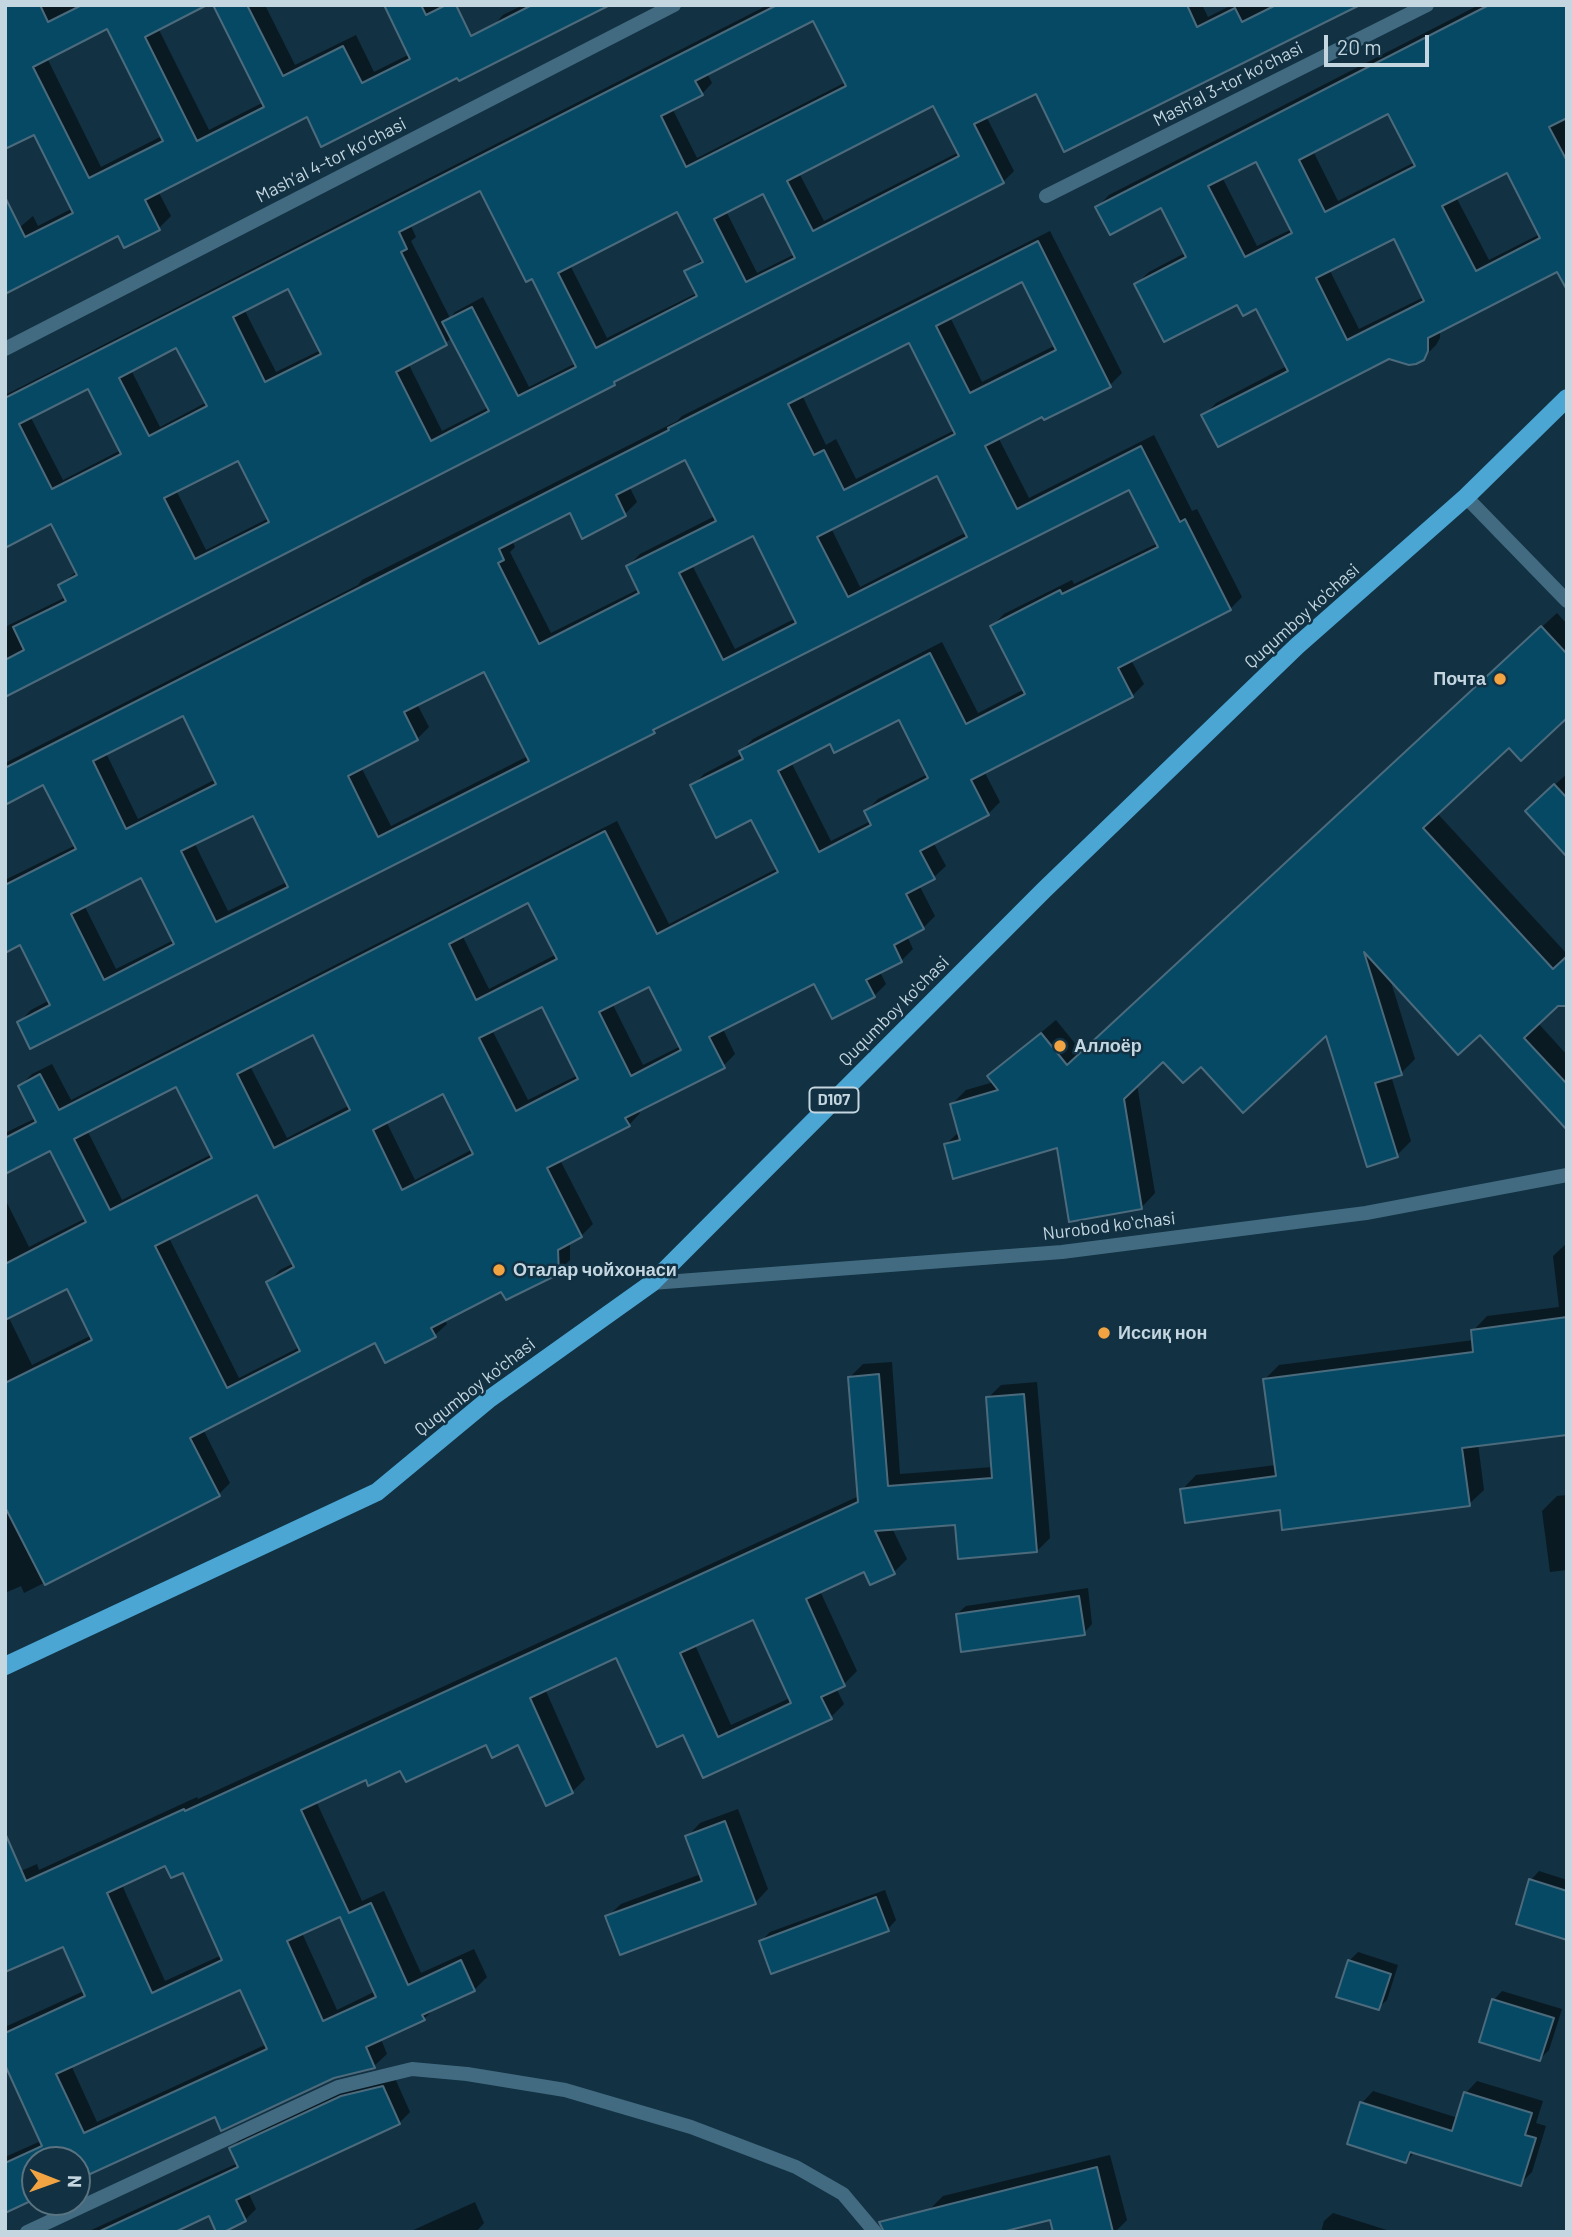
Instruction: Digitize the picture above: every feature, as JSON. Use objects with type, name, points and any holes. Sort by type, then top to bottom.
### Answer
[{"type":"main road","name":"Ququmboy ko'chasi","points":[[5,1666],[377,1492],[488,1400],[652,1283],[1044,890],[1197,742],[1297,646],[1466,497],[1567,398]]},
{"type":"street","name":"Mashʼal 4-tor koʼchasi","points":[[5,349],[674,5]]},
{"type":"street","name":"Mashʼal 3-tor koʼchasi","points":[[1046,196],[1427,5]]},
{"type":"street","points":[[1466,497],[1567,601]]},
{"type":"street","name":"Nurobod koʻchasi","points":[[652,1283],[972,1261],[1062,1252],[1366,1213],[1567,1175]]},
{"type":"street","points":[[27,2232],[338,2087],[412,2069],[467,2074],[565,2090],[691,2127],[796,2166],[844,2194],[875,2232]]},
{"type":"building","points":[[5,5],[40,5],[48,22],[82,5],[207,5],[145,37],[197,141],[264,107],[213,5],[247,5],[283,76],[343,46],[362,83],[410,59],[384,5],[421,5],[426,15],[446,5],[456,5],[471,36],[532,5],[610,5],[321,147],[307,117],[145,200],[160,230],[124,248],[118,236],[5,294],[5,197],[25,237],[73,213],[34,135],[5,149]],"holes":[[[107,29],[163,141],[89,178],[33,67]]]},
{"type":"building","points":[[777,5],[1187,5],[1197,27],[1235,8],[1242,22],[1276,5],[1360,5],[1064,152],[1036,94],[974,124],[1004,183],[5,697],[5,660],[24,650],[13,627],[66,601],[58,585],[77,575],[51,524],[5,548],[5,398]],"holes":[[[813,21],[846,86],[686,167],[661,116],[703,95],[695,81]],[[933,106],[959,156],[813,231],[787,181]],[[480,191],[526,282],[532,279],[576,367],[518,396],[472,307],[442,322],[489,411],[431,441],[396,372],[447,345],[401,252],[407,249],[399,232]],[[763,194],[795,258],[746,282],[714,219]],[[677,212],[703,262],[684,271],[697,296],[596,348],[558,273]],[[288,289],[321,354],[265,382],[233,317]],[[176,348],[207,406],[149,436],[119,378]],[[88,389],[121,454],[52,489],[19,424]],[[238,461],[269,522],[195,559],[164,498]]]},
{"type":"building","points":[[1489,5],[1567,5],[1567,118],[1549,127],[1567,161],[1567,290],[1557,272],[1428,338],[1428,351],[1424,360],[1416,364],[1409,365],[1389,359],[1218,447],[1201,415],[1288,371],[1256,309],[1243,316],[1237,305],[1164,342],[1134,284],[1186,257],[1161,208],[1110,235],[1095,207]],"holes":[[[1388,114],[1415,166],[1325,212],[1299,160]],[[1256,162],[1292,233],[1245,257],[1208,186]],[[1507,173],[1540,238],[1476,271],[1442,206]],[[1394,239],[1424,301],[1347,340],[1316,278]]]},
{"type":"building","points":[[1038,241],[1111,387],[985,446],[1017,509],[1141,446],[1180,522],[1185,519],[1231,610],[1118,668],[1133,697],[971,780],[989,815],[920,851],[935,879],[906,894],[924,929],[894,945],[902,962],[866,980],[875,997],[832,1019],[814,984],[709,1037],[725,1068],[625,1118],[630,1126],[547,1168],[582,1237],[558,1250],[559,1274],[506,1300],[501,1292],[431,1328],[436,1337],[385,1363],[375,1343],[190,1438],[220,1496],[45,1585],[5,1507],[5,1383],[92,1340],[67,1289],[5,1320],[5,1264],[86,1222],[50,1151],[5,1174],[5,1138],[36,1122],[18,1086],[40,1074],[59,1110],[605,831],[657,934],[778,872],[751,820],[716,838],[690,785],[743,759],[739,751],[930,653],[966,724],[1025,694],[990,626],[1060,590],[1062,594],[1158,547],[1129,490],[30,1049],[17,1022],[50,1005],[20,945],[5,953],[5,885],[76,849],[43,785],[5,805],[5,768],[669,430],[668,428]],"holes":[[[1022,282],[1056,350],[970,393],[936,326]],[[909,343],[955,434],[844,490],[824,450],[814,455],[788,404]],[[685,460],[716,521],[626,566],[639,593],[539,644],[498,563],[504,560],[499,549],[570,513],[582,539],[626,516],[616,495]],[[937,476],[967,537],[848,597],[817,537]],[[753,536],[796,623],[723,660],[679,573]],[[484,672],[529,761],[378,837],[348,776],[418,740],[404,712]],[[183,716],[216,784],[126,829],[93,761]],[[899,720],[928,778],[864,811],[871,825],[819,852],[778,771],[830,744],[834,753]],[[253,816],[288,887],[216,922],[181,851]],[[141,878],[174,944],[104,980],[71,914]],[[528,903],[557,959],[476,1000],[449,944]],[[649,987],[681,1050],[631,1076],[599,1012]],[[542,1007],[578,1079],[516,1111],[479,1038]],[[313,1035],[350,1110],[274,1148],[237,1074]],[[176,1087],[212,1158],[110,1210],[74,1139]],[[443,1094],[473,1154],[402,1190],[373,1130]],[[257,1195],[294,1267],[266,1282],[300,1351],[227,1388],[155,1246]]]},
{"type":"building","points":[[1541,626],[1567,654],[1567,718],[1521,761],[1509,748],[1423,828],[1553,969],[1567,956],[1567,1006],[1558,1006],[1524,1038],[1567,1084],[1567,1130],[1480,1035],[1458,1055],[1364,952],[1402,1075],[1375,1083],[1398,1157],[1367,1167],[1326,1036],[1243,1113],[1201,1067],[1183,1083],[1163,1062],[1124,1099],[1142,1209],[1069,1222],[1057,1148],[953,1179],[944,1144],[960,1140],[950,1104],[998,1090],[987,1076],[1041,1033],[1067,1065]]},
{"type":"building","points":[[1554,784],[1567,798],[1567,857],[1525,811]]},
{"type":"building","points":[[1567,1317],[1567,1435],[1462,1448],[1470,1506],[1282,1530],[1280,1510],[1185,1523],[1180,1489],[1276,1476],[1263,1379],[1473,1352],[1471,1330]]},
{"type":"building","points":[[879,1374],[888,1486],[992,1478],[986,1397],[1024,1394],[1037,1552],[958,1559],[955,1525],[875,1531],[895,1574],[870,1585],[864,1572],[806,1599],[845,1686],[821,1697],[832,1719],[703,1778],[683,1735],[657,1747],[616,1658],[530,1698],[573,1793],[546,1806],[518,1745],[492,1758],[486,1745],[406,1782],[400,1771],[368,1786],[366,1780],[301,1810],[349,1913],[371,1903],[408,1985],[461,1960],[475,1991],[422,2015],[425,2020],[366,2047],[375,2068],[334,2078],[221,2131],[215,2117],[91,2174],[91,2146],[42,2146],[5,2065],[5,2033],[85,1996],[63,1947],[5,1972],[5,1833],[26,1881],[184,1809],[185,1811],[858,1502],[848,1377]],"holes":[[[753,1620],[791,1703],[718,1737],[680,1653]],[[165,1866],[171,1878],[183,1873],[222,1960],[152,1993],[107,1893]],[[340,1917],[376,1997],[323,2021],[287,1941]],[[240,1990],[267,2049],[84,2133],[56,2074]]]},
{"type":"building","points":[[1079,1596],[1085,1635],[961,1652],[956,1614]]},
{"type":"building","points":[[725,1821],[756,1904],[620,1955],[605,1916],[702,1881],[685,1836]]},
{"type":"building","points":[[1529,1879],[1567,1891],[1567,1940],[1516,1924]]},
{"type":"building","points":[[876,1897],[889,1931],[771,1974],[759,1941]]},
{"type":"building","points":[[1348,1960],[1391,1974],[1379,2010],[1336,1997]]},
{"type":"building","points":[[1492,1999],[1554,2018],[1540,2061],[1479,2042]]},
{"type":"building","points":[[383,2086],[400,2124],[236,2200],[246,2221],[224,2232],[216,2232],[209,2216],[175,2232],[98,2232],[238,2167],[229,2148],[341,2096]]},
{"type":"building","points":[[1464,2092],[1532,2113],[1525,2135],[1536,2138],[1521,2186],[1410,2152],[1406,2163],[1347,2144],[1360,2102],[1452,2131]]},
{"type":"building","points":[[21,2156],[21,2206],[5,2213],[5,2163]]},
{"type":"building","points":[[1097,2167],[1113,2232],[1053,2232],[1050,2220],[1002,2232],[884,2232],[879,2222]]},
{"type":"place","name":"Почта","points":[[1500,679]]},
{"type":"place","name":"Аллоёр","points":[[1060,1046]]},
{"type":"place","name":"Оталар чойхонаси","points":[[499,1270]]},
{"type":"place","name":"Иссиқ нон","points":[[1104,1333]]}]
